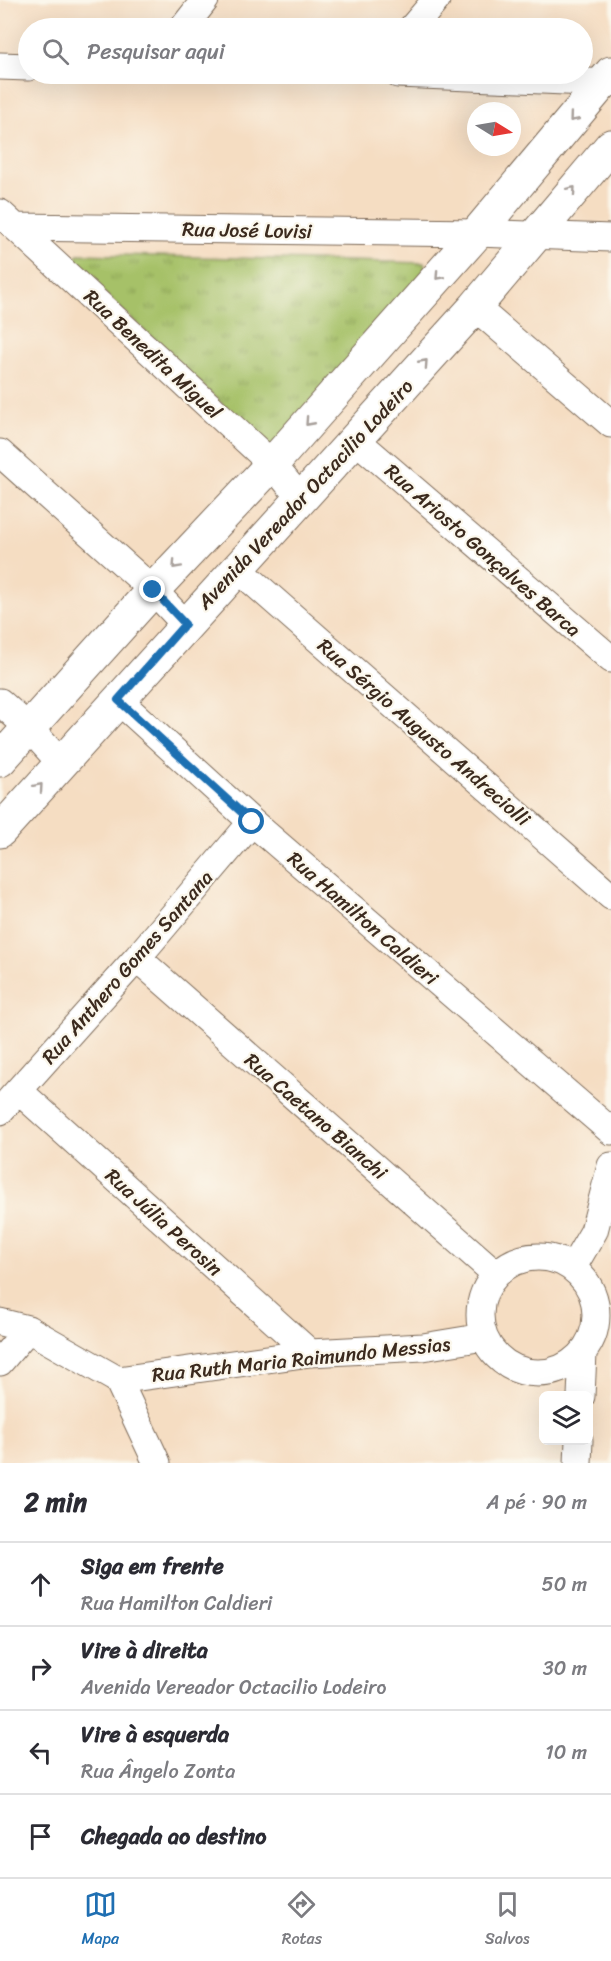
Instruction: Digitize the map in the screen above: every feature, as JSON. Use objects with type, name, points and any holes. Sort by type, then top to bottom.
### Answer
[{"type":"street","points":[[191,18],[205,0]]},
{"type":"street","points":[[421,18],[436,0]]},
{"type":"street","points":[[0,66],[18,67]]},
{"type":"street","points":[[593,79],[608,79]]},
{"type":"street","points":[[0,760],[153,590],[272,464],[477,233],[608,79]]},
{"type":"street","name":"Avenida Vereador Octacilio Lodeiro","points":[[0,831],[185,624],[356,440],[475,307],[534,234],[611,146]]},
{"type":"street","name":"Rua José Lovisi","points":[[8,220],[611,238]]},
{"type":"street","name":"Rua Benedita Miguel","points":[[8,220],[272,464],[301,499]]},
{"type":"street","points":[[475,307],[611,424]]},
{"type":"street","name":"Rua Ariosto Gonçalves Barca","points":[[356,440],[611,660]]},
{"type":"street","points":[[0,453],[153,590],[185,624]]},
{"type":"street","name":"Rua Sérgio Augusto Andreciolli","points":[[237,568],[611,896]]},
{"type":"street","name":"Rua Hamilton Caldieri","points":[[118,700],[252,822],[611,1131]]},
{"type":"street","points":[[0,702],[30,729],[60,762]]},
{"type":"street","name":"Rua Anthero Gomes Santana","points":[[0,1111],[137,958],[252,822]]},
{"type":"street","name":"Rua Caetano Bianchi","points":[[137,958],[496,1274]]},
{"type":"street","name":"Rua Júlia Perosin","points":[[19,1091],[310,1353]]},
{"type":"street","points":[[573,1267],[594,1231],[611,1166]]},
{"type":"street","points":[[542,1256],[558,1259],[573,1267],[603,1299],[593,1336],[583,1353],[568,1366],[549,1373],[529,1373],[510,1366],[495,1354],[484,1337],[480,1321],[481,1304],[486,1288],[496,1274],[509,1264],[525,1257],[542,1256]]},
{"type":"street","points":[[0,1322],[28,1329],[118,1380],[157,1463]]},
{"type":"street","points":[[0,1362],[28,1329]]},
{"type":"street","name":"Rua Ruth Maria Raimundo Messias","points":[[118,1380],[310,1353],[423,1347],[484,1337]]},
{"type":"street","points":[[581,1391],[583,1353]]},
{"type":"street","points":[[578,1463],[579,1445]]},
{"type":"green space","points":[[79,254],[424,263],[430,278],[272,451],[71,262]]},
{"type":"route","points":[[153,590],[185,624],[118,700],[252,822]]}]
